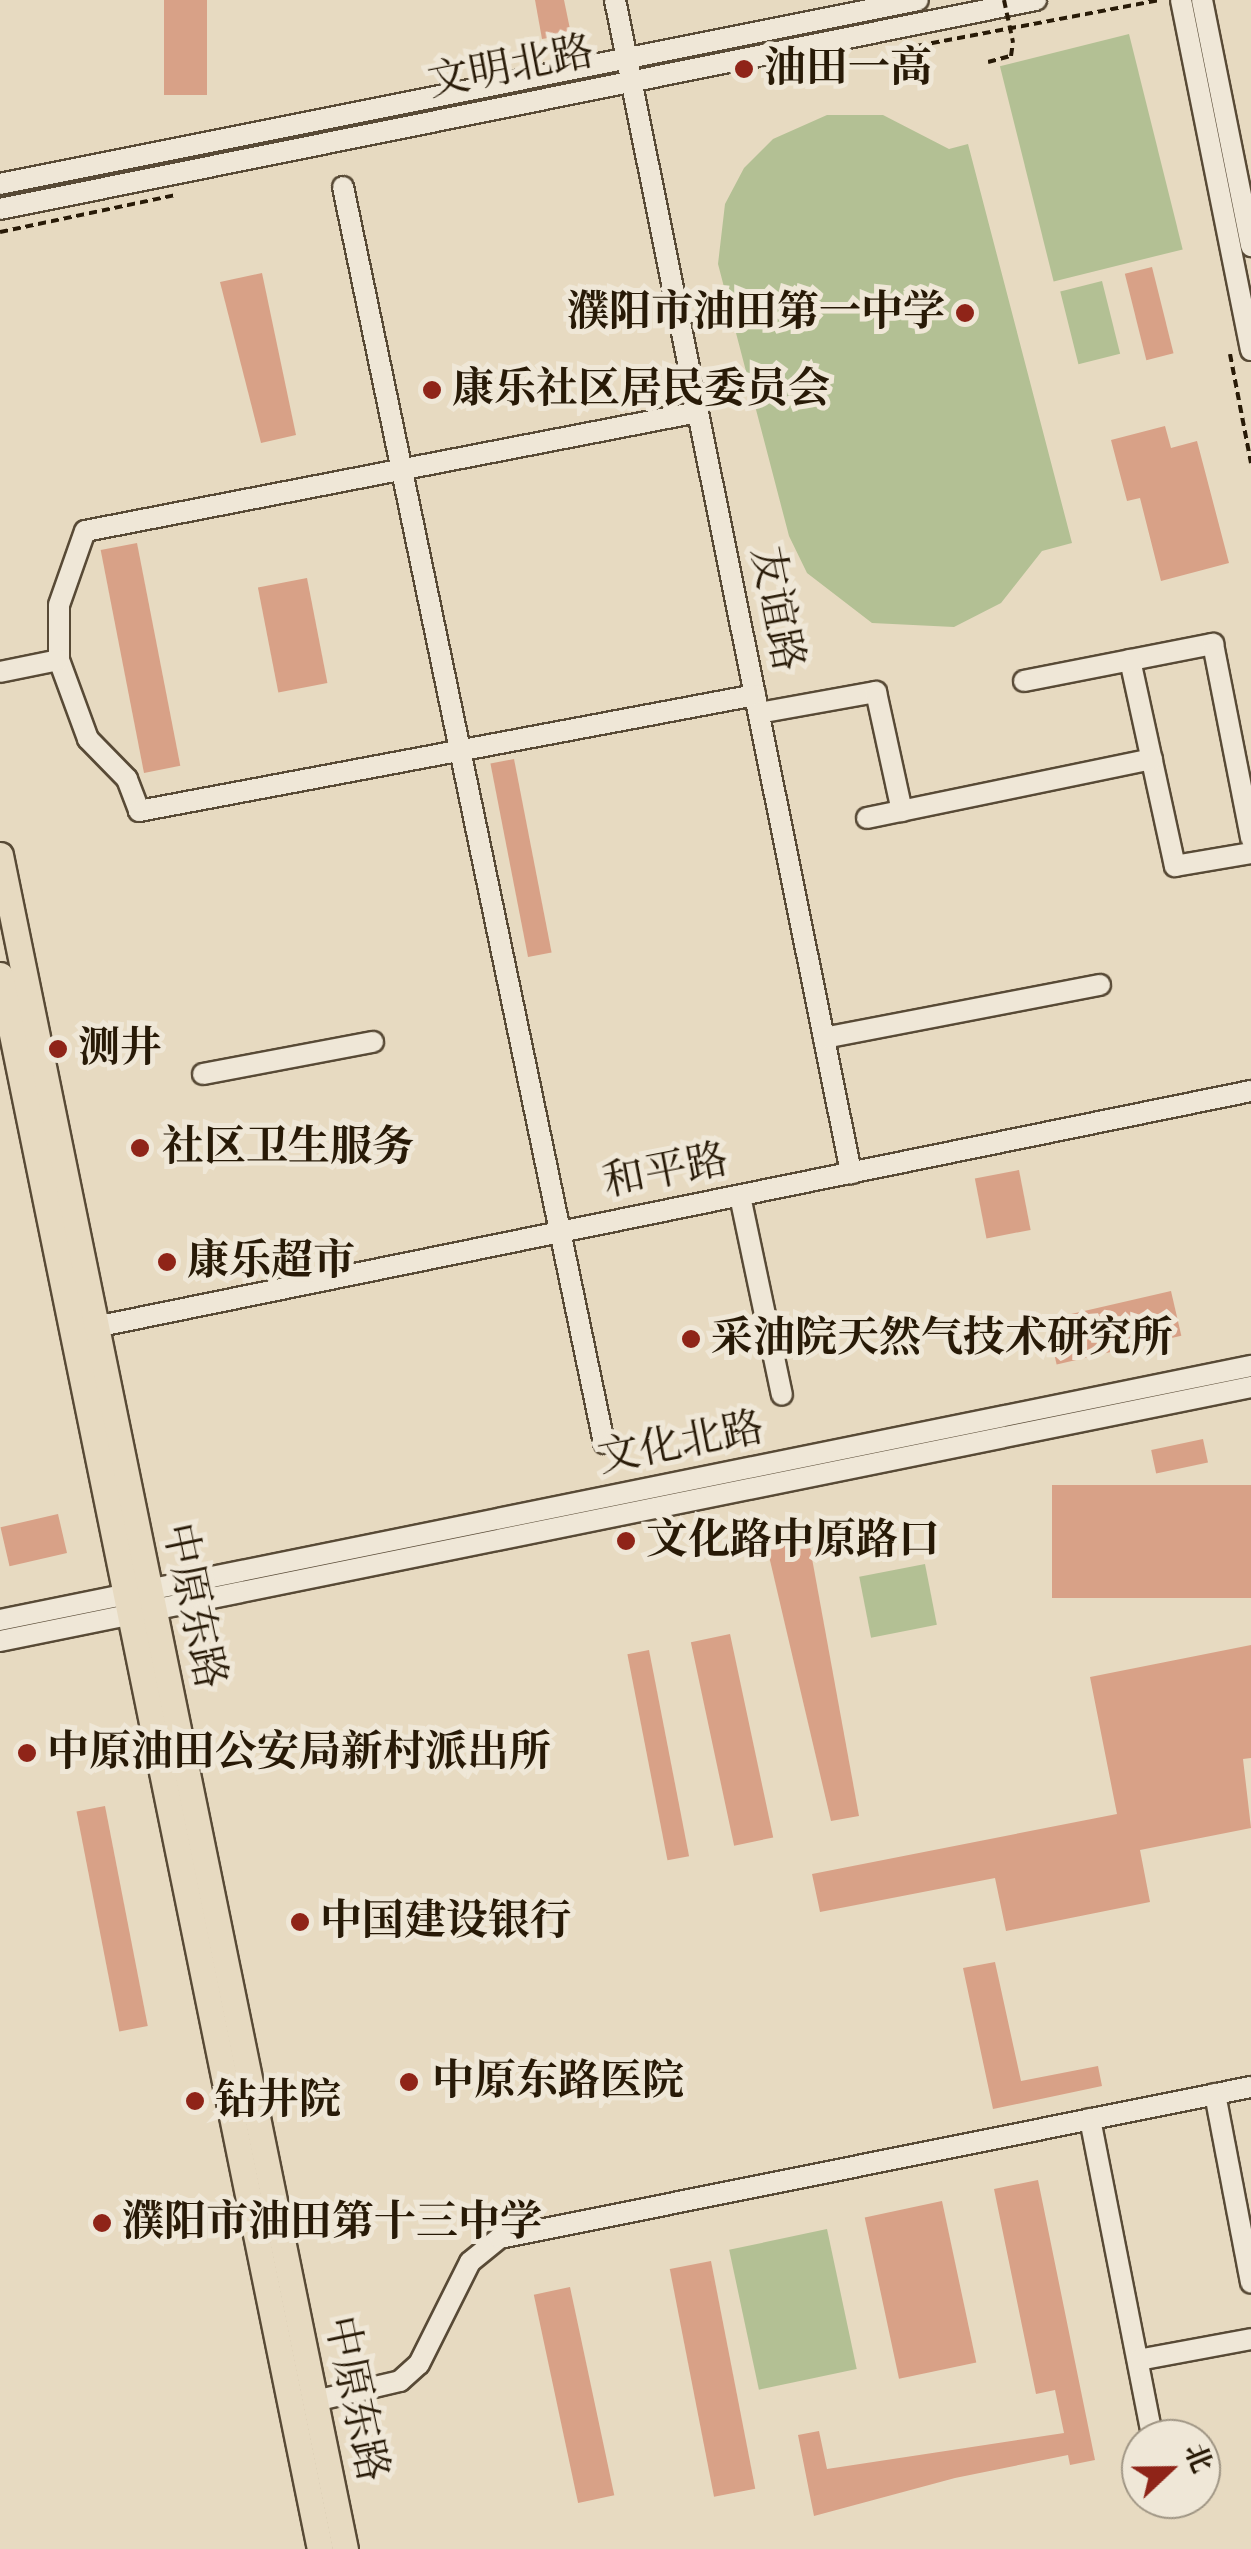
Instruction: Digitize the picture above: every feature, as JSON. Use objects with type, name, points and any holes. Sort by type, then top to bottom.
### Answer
[{"type":"main road","name":"中原东路","points":[[0,854],[95,1326],[139,1602],[320,2549]]},
{"type":"main road","name":"中原东路","points":[[0,975],[345,2549]]},
{"type":"street","name":"友谊路","points":[[615,0],[852,1174]]},
{"type":"street","name":"文明北路","points":[[0,184],[918,0]]},
{"type":"street","name":"文明北路","points":[[0,209],[1036,0]]},
{"type":"street","points":[[1181,0],[1251,350]]},
{"type":"street","points":[[1202,0],[1251,246]]},
{"type":"street","points":[[343,187],[604,1444]]},
{"type":"street","points":[[698,412],[85,530],[58,605],[59,660],[88,739],[126,779],[139,811],[459,750],[757,704],[876,692],[902,810]]},
{"type":"street","points":[[1024,682],[1213,644],[1242,750],[1251,838]]},
{"type":"street","points":[[0,672],[59,660]]},
{"type":"street","points":[[1130,660],[1174,866],[1251,854]]},
{"type":"street","points":[[868,818],[1152,759]]},
{"type":"street","points":[[824,1038],[1100,985]]},
{"type":"street","points":[[203,1074],[373,1042]]},
{"type":"street","name":"和平路","points":[[95,1326],[1251,1091]]},
{"type":"street","points":[[740,1196],[782,1395]]},
{"type":"street","name":"文化北路","points":[[139,1602],[1251,1366]]},
{"type":"street","name":"文化北路","points":[[139,1602],[1251,1386]]},
{"type":"street","points":[[0,1620],[139,1602]]},
{"type":"street","points":[[0,1641],[139,1602]]},
{"type":"street","points":[[315,2401],[400,2382],[428,2350],[470,2262],[500,2238],[1251,2087]]},
{"type":"street","points":[[1215,2094],[1251,2283]]},
{"type":"street","points":[[1090,2119],[1150,2419]]},
{"type":"street","points":[[1138,2360],[1251,2339]]},
{"type":"path","points":[[988,62],[1012,56],[1004,0]]},
{"type":"green space","points":[[1129,34],[1183,249],[1054,282],[1000,66]]},
{"type":"green space","points":[[827,115],[883,115],[949,149],[968,144],[1072,543],[1042,551],[1001,603],[954,627],[872,623],[807,573],[789,536],[718,264],[725,204],[744,168],[773,139]]},
{"type":"green space","points":[[1102,281],[1120,354],[1078,364],[1060,291]]},
{"type":"green space","points":[[925,1564],[937,1625],[871,1638],[859,1577]]},
{"type":"green space","points":[[827,2229],[857,2369],[759,2390],[729,2250]]},
{"type":"building","points":[[164,0],[207,0],[207,95],[164,95]]},
{"type":"building","points":[[535,0],[564,0],[571,34],[542,39]]},
{"type":"building","points":[[1152,267],[1174,353],[1146,360],[1125,274]]},
{"type":"building","points":[[262,273],[296,435],[261,443],[220,282]]},
{"type":"building","points":[[1165,426],[1171,448],[1197,441],[1229,563],[1161,581],[1140,498],[1127,501],[1111,440]]},
{"type":"building","points":[[137,543],[180,766],[144,773],[101,550]]},
{"type":"building","points":[[307,578],[327,683],[278,693],[258,588]]},
{"type":"building","points":[[514,759],[552,952],[528,957],[490,764]]},
{"type":"building","points":[[1019,1170],[1031,1230],[986,1238],[975,1179]]},
{"type":"building","points":[[1171,1291],[1181,1336],[1057,1365],[1046,1320]]},
{"type":"building","points":[[1203,1439],[1208,1462],[1156,1473],[1151,1450]]},
{"type":"building","points":[[1052,1485],[1251,1485],[1251,1598],[1052,1598]]},
{"type":"building","points":[[58,1514],[67,1553],[10,1566],[1,1527]]},
{"type":"building","points":[[807,1531],[859,1816],[831,1821],[765,1539]]},
{"type":"building","points":[[730,1634],[773,1837],[734,1846],[691,1642]]},
{"type":"building","points":[[1251,1645],[1251,1758],[1243,1759],[1251,1828],[1140,1850],[1150,1902],[1006,1931],[995,1878],[820,1912],[812,1874],[1117,1814],[1090,1677]]},
{"type":"building","points":[[649,1650],[689,1856],[667,1860],[627,1654]]},
{"type":"building","points":[[105,1806],[148,2026],[119,2031],[77,1812]]},
{"type":"building","points":[[995,1962],[1021,2081],[1098,2066],[1102,2086],[993,2109],[963,1968]]},
{"type":"building","points":[[1038,2180],[1095,2460],[1070,2465],[1068,2455],[955,2478],[814,2516],[798,2435],[819,2431],[827,2469],[1064,2433],[1055,2390],[1036,2394],[994,2189]]},
{"type":"building","points":[[942,2201],[976,2362],[899,2379],[865,2217]]},
{"type":"building","points":[[711,2261],[755,2489],[714,2497],[670,2269]]},
{"type":"building","points":[[570,2287],[614,2495],[578,2503],[534,2295]]},
{"type":"place","name":"油田一高","points":[[744,69]]},
{"type":"place","name":"濮阳市油田第一中学","points":[[965,313]]},
{"type":"place","name":"康乐社区居民委员会","points":[[432,390]]},
{"type":"place","name":"测井","points":[[58,1049]]},
{"type":"place","name":"社区卫生服务","points":[[140,1148]]},
{"type":"place","name":"康乐超市","points":[[167,1262]]},
{"type":"place","name":"采油院天然气技术研究所","points":[[691,1339]]},
{"type":"place","name":"文化路中原路口","points":[[626,1541]]},
{"type":"place","name":"中原油田公安局新村派出所","points":[[27,1753]]},
{"type":"place","name":"中国建设银行","points":[[300,1922]]},
{"type":"place","name":"中原东路医院","points":[[409,2082]]},
{"type":"place","name":"钻井院","points":[[195,2101]]},
{"type":"place","name":"濮阳市油田第十三中学","points":[[102,2223]]}]
